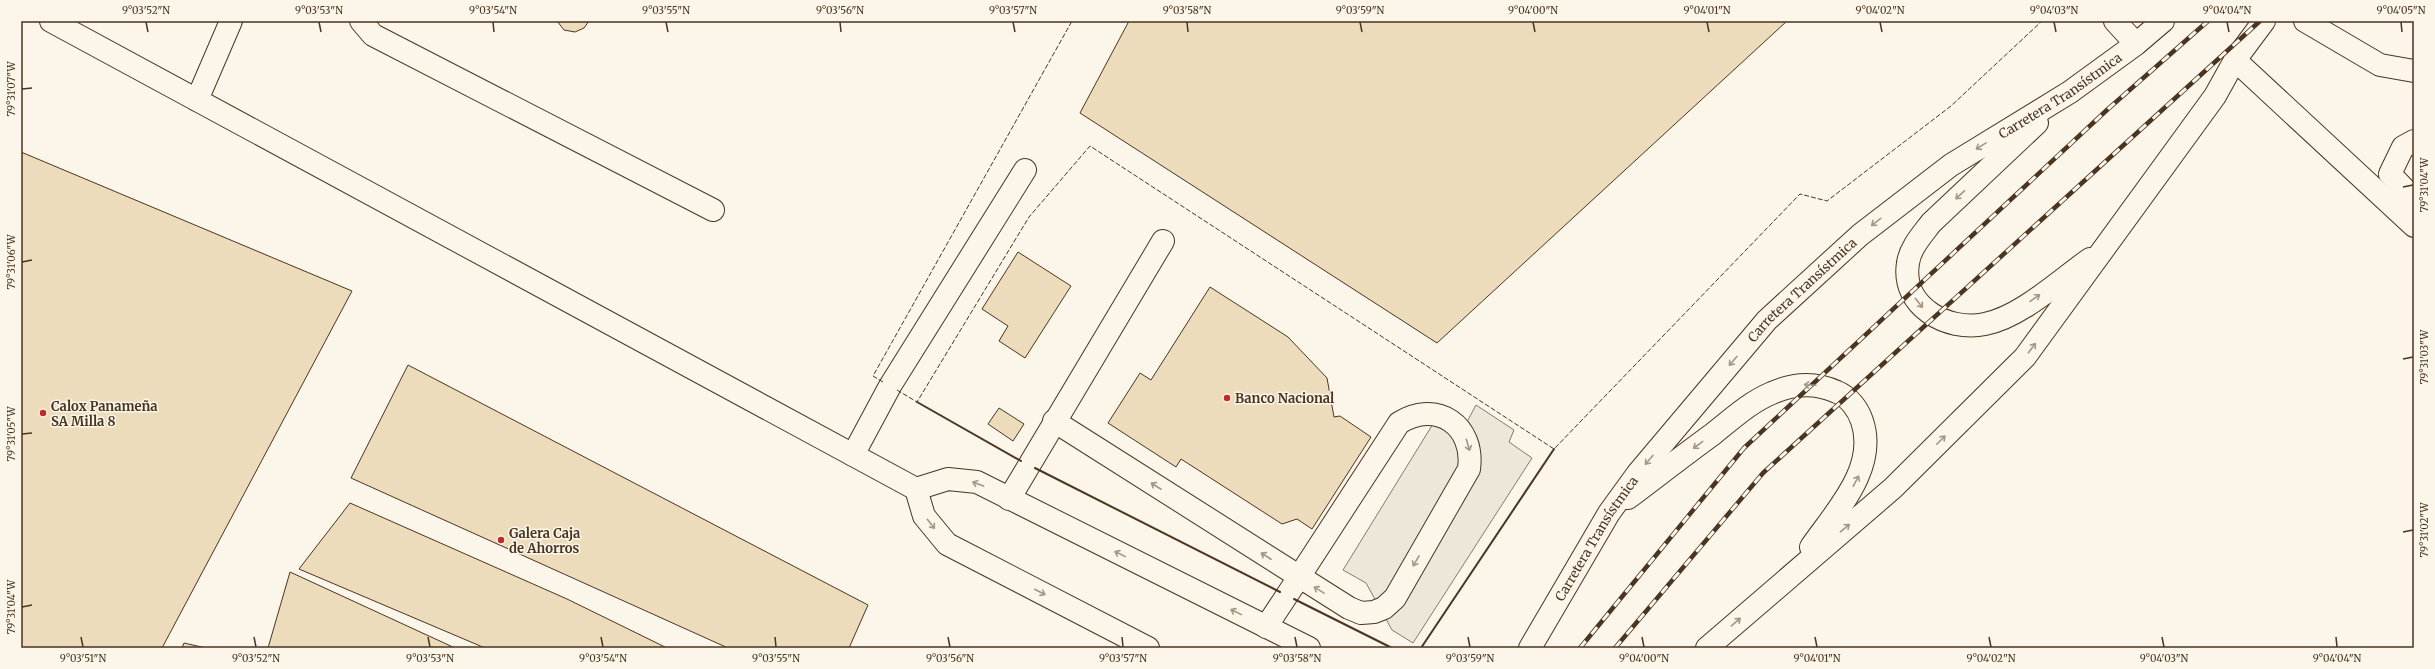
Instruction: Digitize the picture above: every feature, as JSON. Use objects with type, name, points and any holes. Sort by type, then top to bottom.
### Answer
[{"type":"main road","points":[[51,21],[916,489],[924,516],[947,544],[1148,648]]},
{"type":"main road","points":[[198,100],[231,21]]},
{"type":"main road","points":[[361,21],[373,35],[713,210]]},
{"type":"main road","points":[[2115,21],[2136,44]]},
{"type":"main road","name":"Carretera Transístmica","points":[[1530,648],[1609,513],[1638,473],[1767,320],[1860,235],[1951,165],[2070,92],[2136,44],[2163,21]]},
{"type":"main road","points":[[1707,648],[1794,571],[1893,488],[2025,357],[2107,247],[2215,96],[2235,60],[2264,21]]},
{"type":"main road","points":[[2305,21],[2380,65],[2414,71]]},
{"type":"main road","points":[[2235,60],[2414,226]]},
{"type":"main road","points":[[2070,92],[1931,223],[1912,250],[1908,263],[1908,282],[1914,297],[1922,308],[1935,318],[1952,324],[1985,324],[2016,312],[2107,247]]},
{"type":"main road","points":[[2414,141],[2403,147],[2390,174],[2414,199]]},
{"type":"main road","points":[[852,454],[890,386],[1025,170]]},
{"type":"main road","points":[[1009,499],[1054,421],[1163,241]]},
{"type":"main road","points":[[1609,513],[1759,399],[1793,386],[1823,386],[1839,393],[1853,404],[1866,432],[1866,447],[1860,472],[1852,487],[1794,571]]},
{"type":"main road","points":[[1054,421],[1299,577],[1349,608],[1361,613],[1384,608],[1395,598],[1469,469],[1469,447],[1465,436],[1459,428],[1443,417],[1427,413],[1417,415],[1399,423],[1299,577],[1266,627]]},
{"type":"main road","points":[[916,489],[948,479],[977,482],[1309,648]]},
{"type":"shaded area","points":[[1476,405],[1514,430],[1509,442],[1532,458],[1413,643],[1392,630],[1366,583],[1343,570],[1436,419],[1460,435]]},
{"type":"building","points":[[557,21],[589,21],[584,28],[575,32],[564,30]]},
{"type":"building","points":[[1129,21],[1787,21],[1437,343],[1080,113]]},
{"type":"building","points":[[21,152],[352,291],[162,648],[21,648]]},
{"type":"building","points":[[1018,252],[1071,286],[1025,358],[999,341],[1008,326],[982,309]]},
{"type":"building","name":"Banco Nacional","points":[[1210,287],[1288,337],[1327,378],[1334,417],[1340,416],[1371,437],[1312,529],[1297,519],[1282,524],[1181,459],[1176,467],[1108,423],[1140,373],[1151,380]]},
{"type":"building","points":[[408,365],[868,605],[849,648],[728,648],[351,478]]},
{"type":"building","points":[[999,408],[1024,424],[1013,441],[988,424]]},
{"type":"building","points":[[350,503],[567,599],[667,648],[485,648],[299,569]]},
{"type":"building","points":[[290,572],[455,648],[268,648]]},
{"type":"building","points":[[184,643],[206,648],[182,648]]},
{"type":"railway","points":[[1580,648],[1744,448],[2108,109],[2208,21]]},
{"type":"railway","points":[[1615,648],[1763,473],[2260,21]]},
{"type":"fence","points":[[883,382],[873,376],[1072,21]]},
{"type":"fence","points":[[897,390],[917,402],[1029,217],[1090,146],[1554,449],[1800,194],[1827,201],[1951,106],[2042,21]]},
{"type":"wall","points":[[917,402],[1021,461]]},
{"type":"wall","points":[[1421,648],[1554,449]]},
{"type":"wall","points":[[1035,468],[1280,592]]},
{"type":"wall","points":[[1294,599],[1392,648]]},
{"type":"place","name":"Banco Nacional","points":[[1227,398]]},
{"type":"place","name":"Calox Panameña SA Milla 8","points":[[43,413]]},
{"type":"place","name":"Galera Caja de Ahorros","points":[[501,540]]}]
